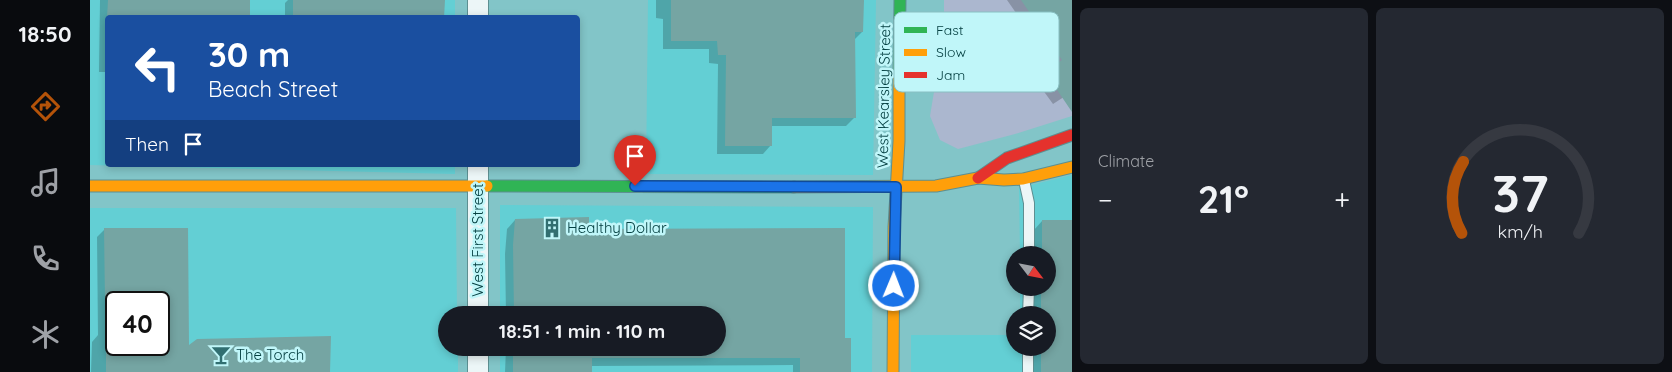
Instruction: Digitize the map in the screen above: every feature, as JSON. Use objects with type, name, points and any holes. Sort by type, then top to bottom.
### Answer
[{"type":"street","points":[[478,0],[478,15]]},
{"type":"street","name":"West Kearsley Street","points":[[893,372],[894,227],[899,141],[899,92]]},
{"type":"street","points":[[90,186],[936,186],[978,178],[1004,180],[1020,167],[1072,134]]},
{"type":"street","points":[[978,178],[996,164],[1020,167],[1072,167]]},
{"type":"street","name":"West First Street","points":[[478,167],[478,306]]},
{"type":"street","points":[[478,356],[478,372]]},
{"type":"lane","points":[[1020,167],[1029,208],[1029,246]]},
{"type":"lane","points":[[1028,356],[1028,372]]},
{"type":"shaded area","points":[[90,0],[455,0],[455,15],[105,15],[105,165],[90,165]]},
{"type":"shaded area","points":[[648,0],[876,0],[873,175],[646,174]]},
{"type":"shaded area","points":[[944,0],[1072,0],[1072,116],[958,149],[940,140],[930,116],[934,92],[1059,92],[1059,12],[944,12]]},
{"type":"shaded area","points":[[171,167],[455,167],[455,174]]},
{"type":"shaded area","points":[[1072,175],[1072,372],[911,372],[911,335],[1006,335],[1006,356],[1056,356],[1056,306],[1020,306],[1020,296],[1056,296],[1056,246],[1020,246],[1019,188]]},
{"type":"shaded area","points":[[500,205],[873,207],[872,372],[500,372],[500,356],[726,356],[726,306],[500,306]]},
{"type":"shaded area","points":[[90,208],[456,208],[457,306],[438,306],[438,356],[458,356],[458,372],[90,372]]},
{"type":"building","points":[[108,0],[250,0],[250,15],[107,15]]},
{"type":"building","points":[[293,0],[445,0],[444,15],[293,15]]},
{"type":"building","points":[[671,0],[864,0],[863,32],[855,32],[856,118],[772,118],[772,146],[725,146],[726,55],[718,55],[717,41],[671,41]]},
{"type":"building","points":[[1021,0],[1072,0],[1072,112],[1058,92],[1059,62],[1062,60],[1059,56],[1059,12],[1029,12]]},
{"type":"building","points":[[589,217],[589,229],[845,228],[845,338],[851,338],[851,372],[800,372],[800,358],[592,358],[592,372],[513,372],[513,356],[726,356],[726,306],[514,306],[513,245],[515,219]]},
{"type":"building","points":[[1042,220],[1072,220],[1072,372],[1041,372],[1041,356],[1056,356],[1056,306],[1041,306],[1041,296],[1056,296],[1056,246],[1042,246]]},
{"type":"building","points":[[104,228],[188,228],[189,345],[197,339],[331,336],[330,372],[106,372],[106,356],[170,356],[170,291],[105,291],[105,302]]},
{"type":"traffic: fast","points":[[900,0],[900,12]]},
{"type":"traffic: fast","points":[[487,186],[794,187]]},
{"type":"traffic: slow","points":[[893,372],[894,227],[899,141],[899,92]]},
{"type":"traffic: slow","points":[[794,187],[936,186],[978,178],[1023,179],[1072,167]]},
{"type":"traffic: slow","points":[[90,186],[487,186]]},
{"type":"traffic: jam","points":[[978,178],[1007,158],[1072,135]]},
{"type":"place","name":"Healthy Dollar","points":[[552,228]]},
{"type":"place","name":"The Torch","points":[[221,355]]},
{"type":"route","points":[[635,186],[896,187],[894,286]]}]
